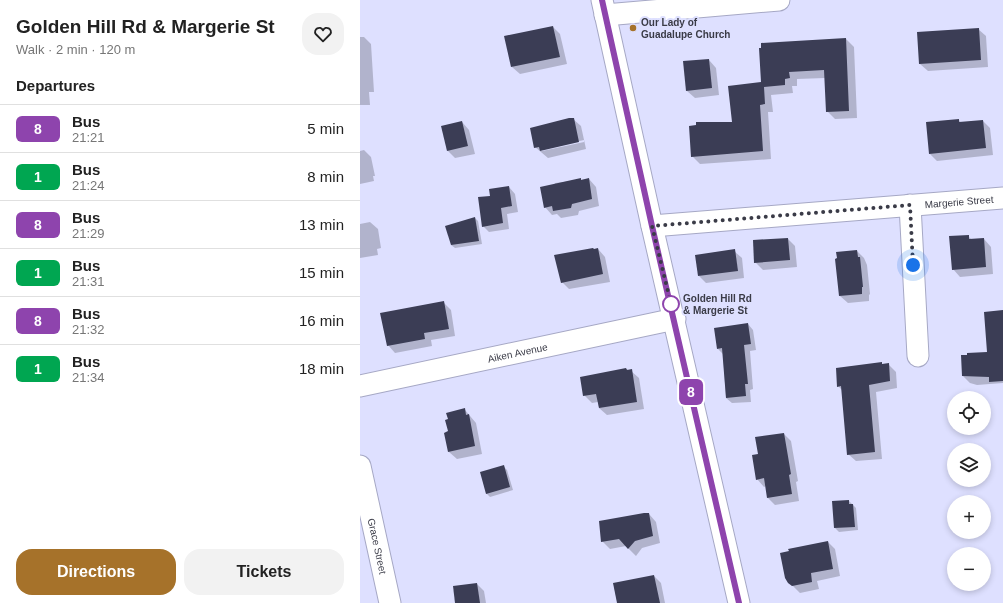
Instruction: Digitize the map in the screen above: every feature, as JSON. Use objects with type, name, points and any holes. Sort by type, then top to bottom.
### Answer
[{"type":"street","points":[[739,603],[603,8],[779,0]]},
{"type":"street","name":"Margerie Street","points":[[652,226],[1003,198]]},
{"type":"street","points":[[910,205],[918,356]]},
{"type":"street","name":"Aiken Avenue","points":[[360,386],[675,319]]},
{"type":"street","name":"Grace Street","points":[[360,466],[390,603]]},
{"type":"building","points":[[553,26],[560,57],[511,67],[504,36]]},
{"type":"building","points":[[979,28],[981,60],[919,64],[917,32]]},
{"type":"building","points":[[846,38],[849,111],[826,112],[824,70],[789,72],[790,78],[785,79],[785,85],[764,87],[765,104],[760,105],[763,151],[691,157],[689,126],[696,125],[696,122],[732,122],[728,86],[761,82],[759,48],[761,48],[761,43]]},
{"type":"building","points":[[709,59],[712,88],[686,91],[683,61]]},
{"type":"building","points":[[574,118],[579,142],[540,151],[539,147],[534,148],[530,128]]},
{"type":"building","points":[[959,119],[959,122],[983,120],[986,148],[929,154],[926,122]]},
{"type":"building","points":[[462,121],[468,146],[447,151],[441,126]]},
{"type":"building","points":[[581,178],[581,180],[589,178],[592,199],[572,204],[571,208],[553,211],[552,206],[544,208],[540,187]]},
{"type":"building","points":[[509,186],[512,206],[501,208],[503,223],[482,227],[478,197],[490,196],[489,189]]},
{"type":"building","points":[[475,217],[479,241],[451,245],[445,226]]},
{"type":"building","points":[[969,235],[969,239],[984,238],[986,267],[952,270],[949,236]]},
{"type":"building","points":[[788,238],[790,260],[754,263],[753,240]]},
{"type":"building","points":[[598,248],[603,274],[561,283],[554,255]]},
{"type":"building","points":[[735,249],[738,271],[698,276],[695,255]]},
{"type":"building","points":[[857,250],[858,257],[860,257],[863,287],[862,294],[839,296],[835,259],[837,258],[836,252]]},
{"type":"building","points":[[444,301],[449,329],[424,333],[425,339],[387,346],[380,313]]},
{"type":"building","points":[[1003,310],[1003,381],[989,382],[989,377],[962,376],[961,355],[967,355],[967,353],[987,352],[984,312]]},
{"type":"building","points":[[748,323],[751,344],[744,345],[748,384],[745,384],[746,396],[726,398],[722,348],[717,349],[714,328]]},
{"type":"building","points":[[882,362],[882,364],[889,363],[890,381],[869,385],[875,452],[847,455],[841,386],[837,387],[836,368]]},
{"type":"building","points":[[626,368],[627,370],[632,369],[637,402],[599,408],[596,394],[583,396],[580,377]]},
{"type":"building","points":[[465,408],[466,415],[469,414],[475,446],[448,452],[444,433],[448,431],[445,420],[448,419],[446,413]]},
{"type":"building","points":[[784,433],[791,474],[789,475],[792,494],[767,498],[764,478],[756,480],[752,455],[758,454],[755,437]]},
{"type":"building","points":[[504,465],[510,487],[486,494],[480,472]]},
{"type":"building","points":[[849,500],[849,504],[853,504],[855,527],[834,528],[832,501]]},
{"type":"building","points":[[649,513],[653,536],[635,541],[628,549],[619,539],[601,542],[599,521]]},
{"type":"building","points":[[828,541],[833,569],[811,573],[812,582],[792,586],[788,583],[785,578],[780,553],[789,551],[788,549]]},
{"type":"building","points":[[654,575],[660,603],[617,603],[613,583]]},
{"type":"building","points":[[477,583],[480,603],[455,603],[453,586]]},
{"type":"bus line","name":"8","points":[[602,0],[652,226],[675,319],[739,603]]},
{"type":"place","name":"Our Lady of Guadalupe Church","points":[[633,28]]},
{"type":"place","name":"Golden Hill Rd & Margerie St","points":[[671,304]]},
{"type":"route","points":[[671,304],[652,226],[910,205],[913,265]]}]
